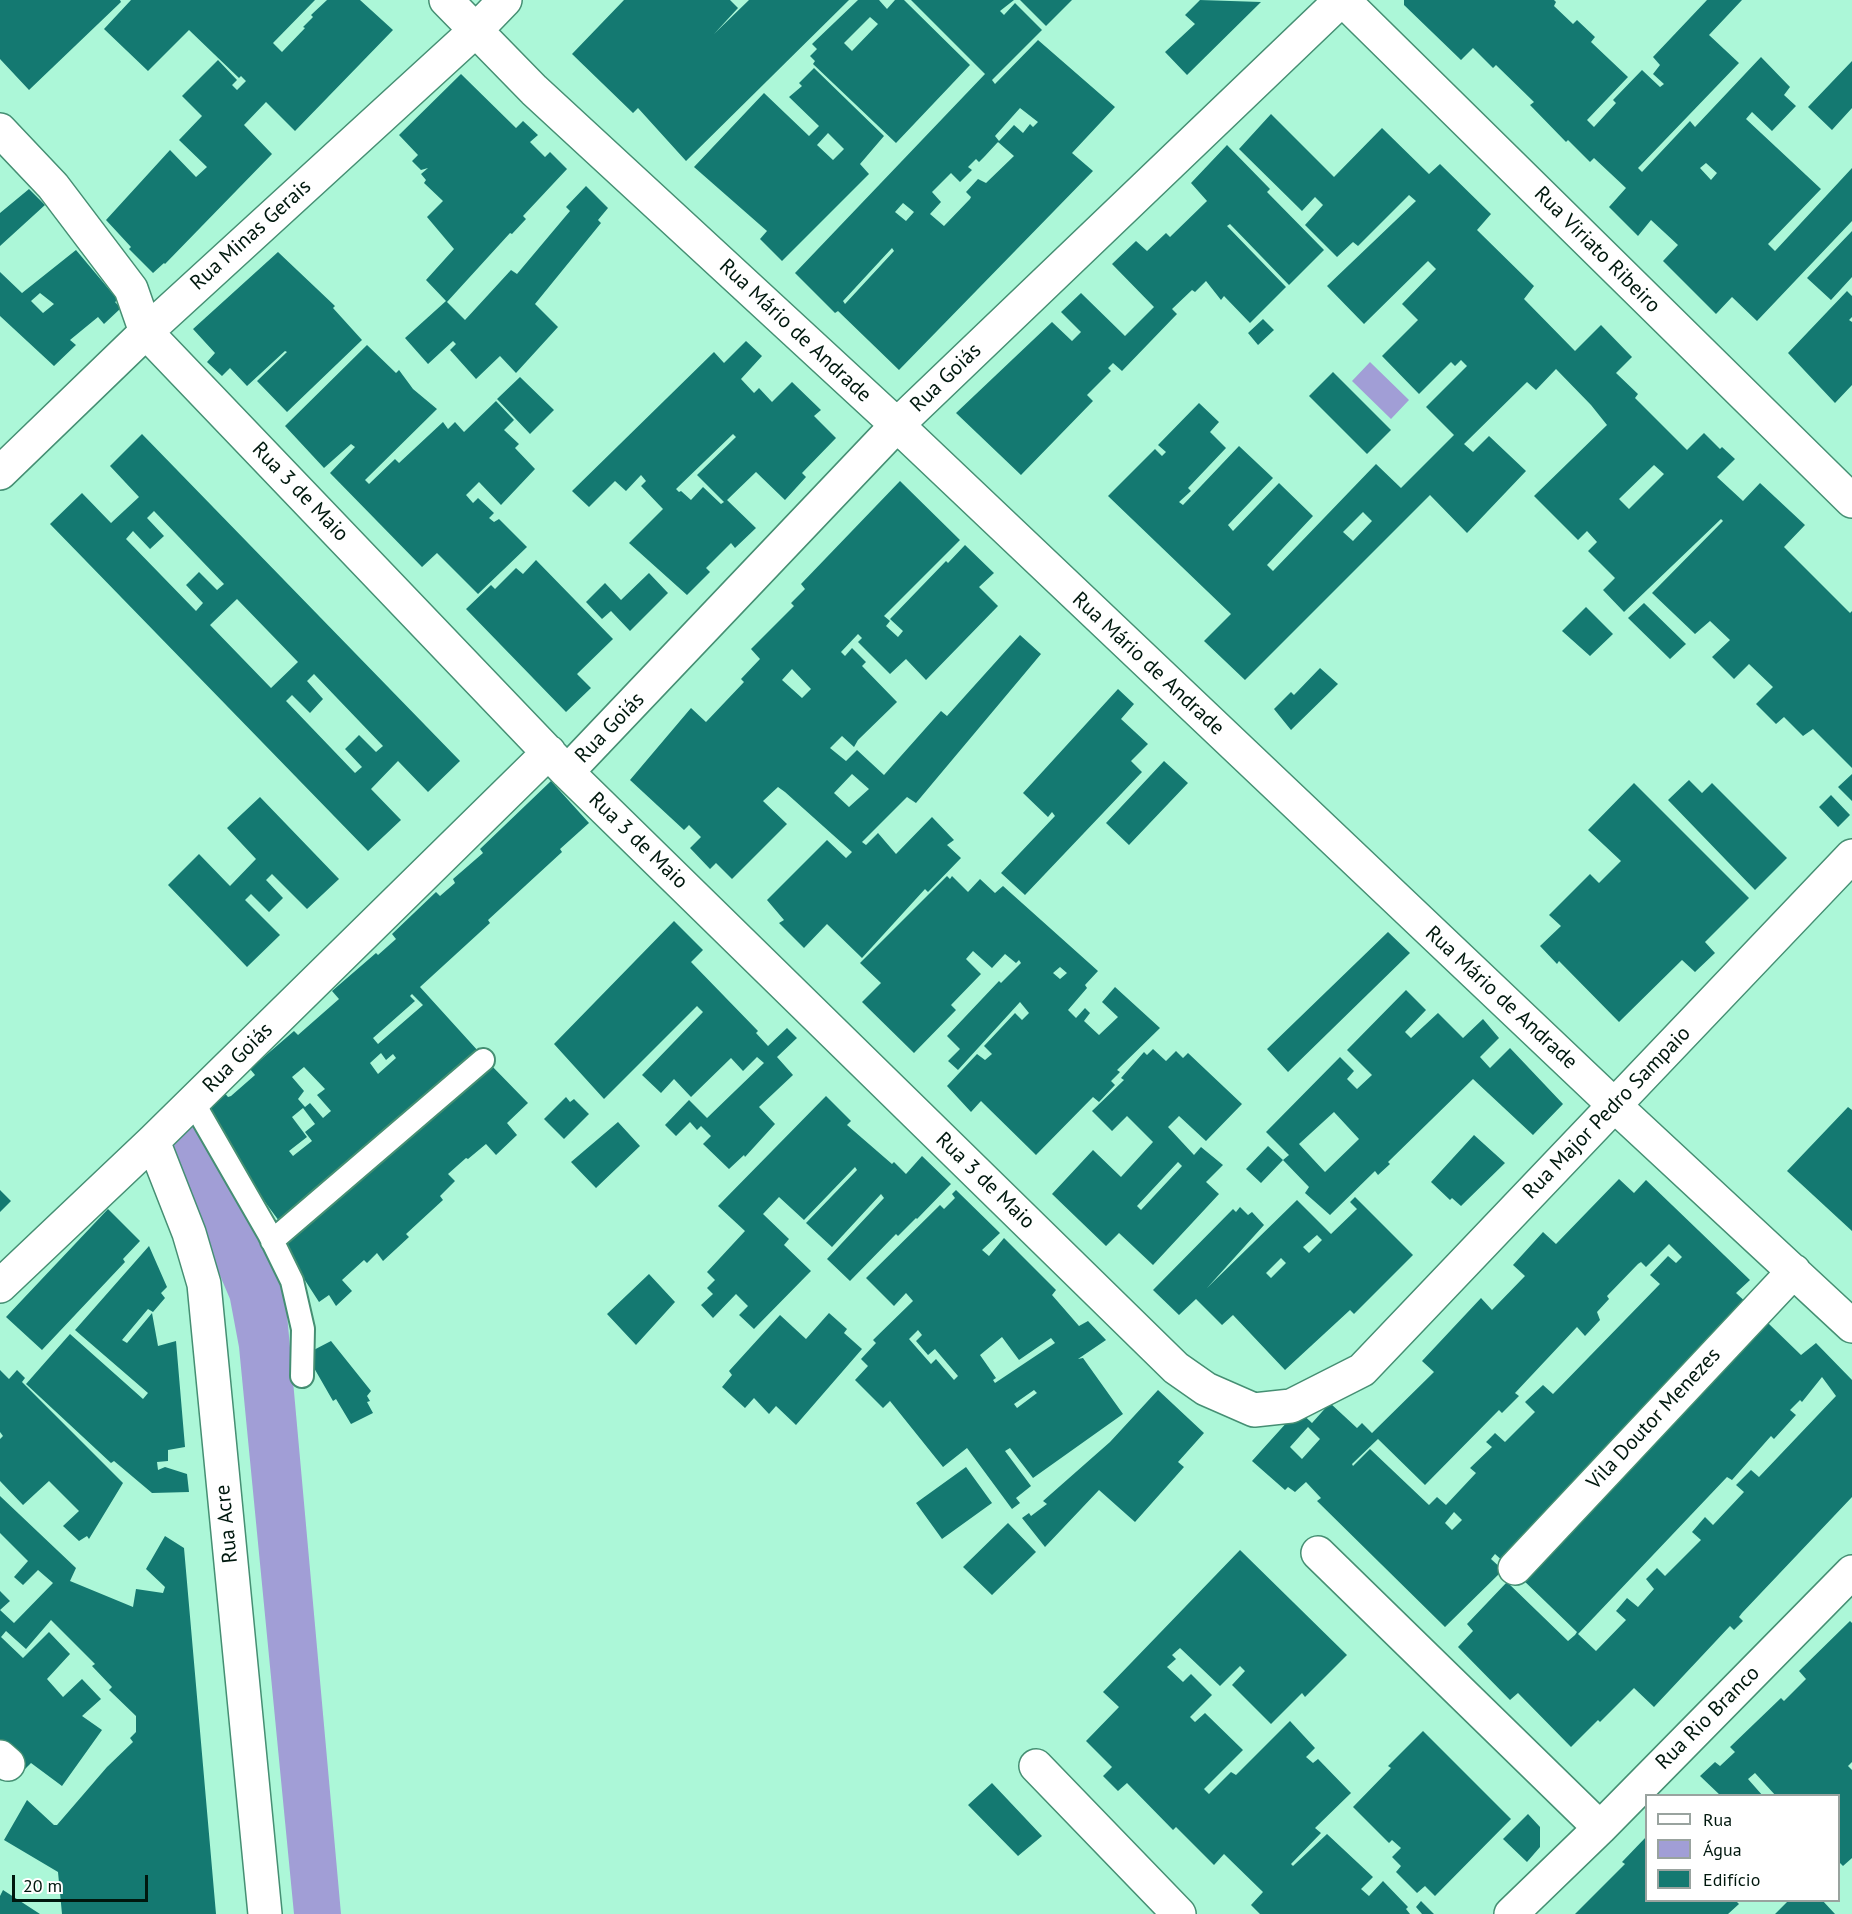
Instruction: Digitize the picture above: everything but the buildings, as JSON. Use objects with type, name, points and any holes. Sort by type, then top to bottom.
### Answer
[{"type":"street","name":"Rua Mário de Andrade","points":[[446,0],[534,90],[897,425],[1614,1105],[1852,1326]]},
{"type":"street","name":"Rua Minas Gerais","points":[[0,473],[146,332],[476,30],[505,0]]},
{"type":"street","name":"Rua Goiás","points":[[0,1286],[193,1102],[558,762],[897,425],[1342,0]]},
{"type":"street","name":"Rua Viriato Ribeiro","points":[[1342,0],[1852,501]]},
{"type":"street","name":"Rua 3 de Maio","points":[[0,130],[53,186],[131,289],[146,332],[558,762],[1176,1368],[1206,1389],[1254,1410],[1291,1406],[1362,1370]]},
{"type":"street","name":"Rua Major Pedro Sampaio","points":[[1362,1370],[1852,856]]},
{"type":"street","name":"Rua Acre","points":[[153,1141],[189,1233],[204,1284],[265,1914]]},
{"type":"street","name":"Vila Doutor Menezes","points":[[1515,1568],[1794,1271]]},
{"type":"street","points":[[1318,1553],[1600,1828]]},
{"type":"street","name":"Rua Rio Branco","points":[[1511,1914],[1600,1828],[1852,1572]]},
{"type":"street","points":[[1036,1766],[1179,1914]]},
{"type":"lane","points":[[272,1241],[483,1060]]},
{"type":"lane","points":[[193,1102],[272,1241],[292,1281],[303,1329],[302,1376]]},
{"type":"water","points":[[1370,362],[1409,400],[1391,419],[1352,381]]},
{"type":"water","points":[[199,1121],[278,1276],[287,1314],[341,1914],[294,1914],[239,1347],[230,1299],[166,1148]]}]
